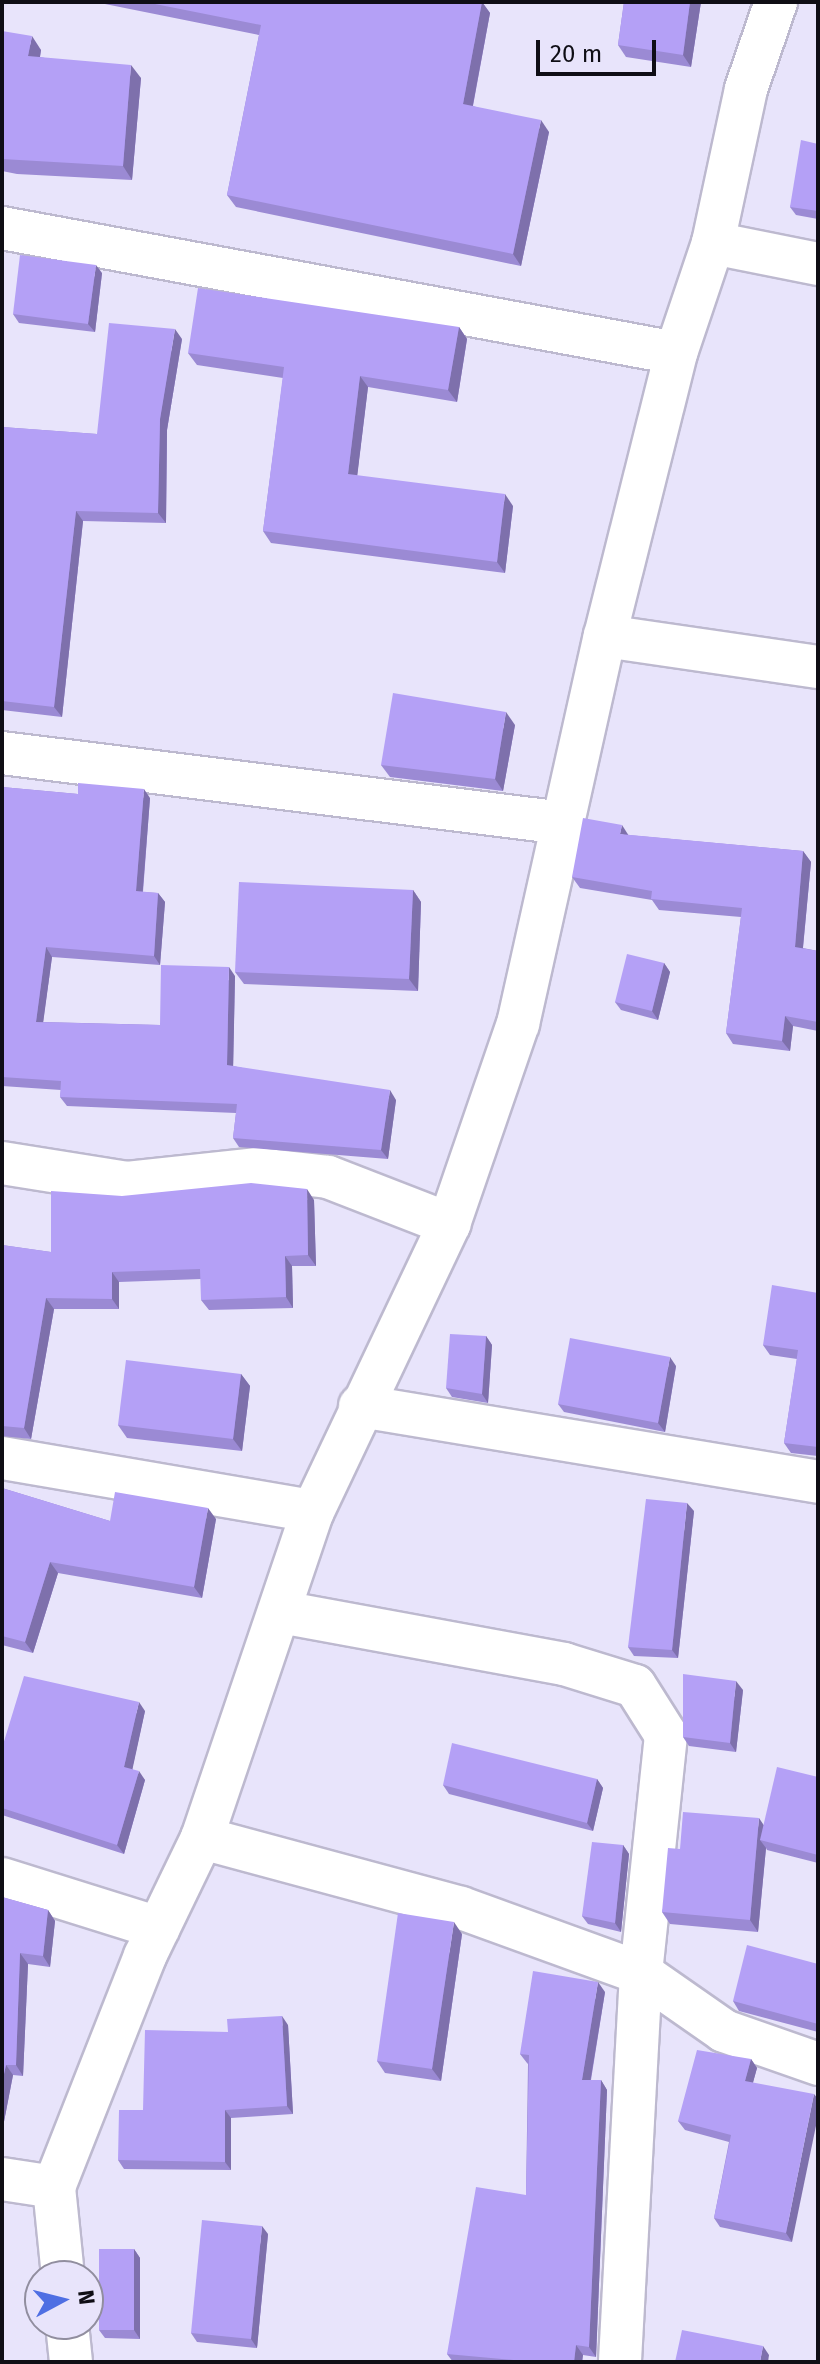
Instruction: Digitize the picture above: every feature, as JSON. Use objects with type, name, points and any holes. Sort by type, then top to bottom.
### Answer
[{"type":"street","points":[[61,2260],[54,2187],[158,1928],[202,1838],[313,1511],[360,1406],[449,1224],[518,1024],[605,636],[676,353],[713,243],[746,89],[776,2]]},
{"type":"street","points":[[2,228],[676,353]]},
{"type":"street","points":[[713,243],[818,264]]},
{"type":"street","points":[[605,636],[818,667]]},
{"type":"street","points":[[2,753],[563,823]]},
{"type":"street","points":[[2,1163],[127,1183],[258,1169],[328,1177],[449,1224]]},
{"type":"street","points":[[360,1406],[818,1482]]},
{"type":"street","points":[[2,1458],[313,1511]]},
{"type":"street","points":[[281,1612],[564,1664],[635,1686],[666,1735],[641,1973],[620,2362]]},
{"type":"street","points":[[202,1838],[461,1908],[641,1973],[724,2031],[818,2064]]},
{"type":"street","points":[[2,1879],[158,1928]]},
{"type":"street","points":[[2,2179],[54,2187]]},
{"type":"building","points":[[145,2],[482,2],[463,104],[541,120],[513,254],[227,195],[261,25]]},
{"type":"building","points":[[624,2],[690,2],[683,55],[618,45]]},
{"type":"building","points":[[2,31],[32,36],[28,56],[131,65],[123,166],[2,159]]},
{"type":"building","points":[[801,140],[818,144],[818,211],[790,207]]},
{"type":"building","points":[[20,255],[96,265],[88,324],[13,314]]},
{"type":"building","points":[[198,288],[459,327],[448,390],[360,376],[348,474],[505,494],[497,562],[263,531],[284,367],[188,353]]},
{"type":"building","points":[[109,323],[175,329],[160,419],[158,513],[76,511],[54,707],[2,701],[2,427],[97,434]]},
{"type":"building","points":[[393,693],[506,712],[495,779],[381,765]]},
{"type":"building","points":[[78,783],[144,789],[136,891],[158,893],[154,956],[46,947],[36,1022],[160,1025],[161,965],[229,967],[227,1065],[390,1090],[381,1150],[233,1138],[237,1104],[60,1097],[61,1081],[2,1077],[2,787],[78,794]]},
{"type":"building","points":[[583,818],[622,825],[620,834],[803,851],[795,947],[818,951],[818,1022],[785,1016],[782,1041],[726,1033],[742,908],[651,899],[652,891],[572,877]]},
{"type":"building","points":[[239,882],[413,890],[409,979],[235,972]]},
{"type":"building","points":[[627,954],[664,963],[652,1011],[615,1002]]},
{"type":"building","points":[[251,1183],[307,1189],[308,1255],[285,1256],[286,1297],[201,1300],[200,1269],[112,1272],[112,1299],[46,1298],[24,1428],[2,1426],[2,1245],[51,1252],[51,1191],[122,1196]]},
{"type":"building","points":[[772,1285],[818,1293],[818,1447],[784,1443],[798,1350],[763,1345]]},
{"type":"building","points":[[450,1334],[486,1336],[482,1394],[446,1388]]},
{"type":"building","points":[[570,1338],[670,1357],[658,1423],[558,1404]]},
{"type":"building","points":[[126,1360],[241,1374],[233,1439],[118,1425]]},
{"type":"building","points":[[2,1488],[110,1521],[115,1492],[208,1508],[194,1587],[50,1562],[25,1642],[2,1636]]},
{"type":"building","points":[[646,1499],[687,1503],[672,1650],[628,1647]]},
{"type":"building","points":[[683,1674],[736,1681],[730,1743],[683,1737]]},
{"type":"building","points":[[24,1676],[139,1702],[124,1767],[139,1771],[117,1845],[2,1808],[2,1748]]},
{"type":"building","points":[[452,1743],[597,1779],[587,1823],[443,1785]]},
{"type":"building","points":[[777,1767],[818,1777],[818,1855],[760,1840]]},
{"type":"building","points":[[683,1812],[759,1818],[750,1920],[662,1912],[668,1848],[680,1849]]},
{"type":"building","points":[[592,1842],[623,1845],[615,1923],[582,1916]]},
{"type":"building","points":[[2,1897],[48,1910],[43,1956],[20,1953],[16,2065],[6,2065],[2,2083]]},
{"type":"building","points":[[398,1913],[454,1922],[432,2069],[377,2061]]},
{"type":"building","points":[[747,1945],[818,1964],[818,2024],[733,2001]]},
{"type":"building","points":[[533,1971],[598,1982],[582,2080],[601,2080],[589,2347],[576,2345],[574,2362],[447,2354],[476,2187],[526,2195],[529,2055],[520,2054]]},
{"type":"building","points":[[282,2016],[287,2106],[225,2110],[225,2162],[118,2160],[119,2110],[143,2110],[145,2030],[228,2032],[227,2019]]},
{"type":"building","points":[[697,2050],[751,2059],[745,2081],[814,2094],[786,2233],[714,2218],[731,2135],[678,2121]]},
{"type":"building","points":[[202,2220],[262,2226],[251,2339],[191,2333]]},
{"type":"building","points":[[99,2249],[134,2249],[134,2330],[104,2330],[104,2260],[99,2260]]},
{"type":"building","points":[[682,2330],[763,2346],[760,2362],[675,2362]]}]
